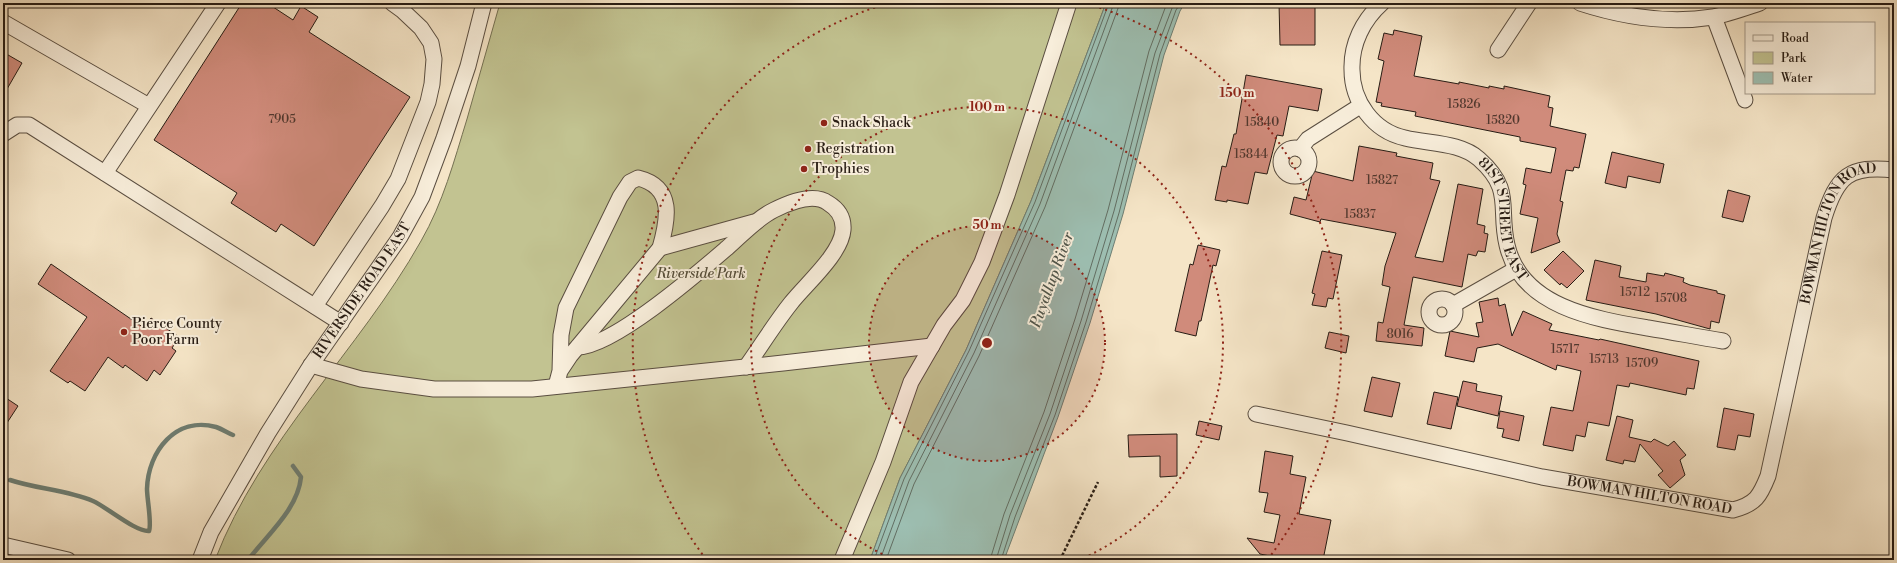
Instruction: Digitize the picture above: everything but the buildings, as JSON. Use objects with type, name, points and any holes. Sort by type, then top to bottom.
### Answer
[{"type":"street","points":[[105,173],[218,3]]},
{"type":"street","points":[[315,306],[382,206],[398,179],[428,102],[432,84],[434,59],[431,43],[421,28],[392,3]]},
{"type":"street","name":"RIVERSIDE ROAD EAST","points":[[200,560],[211,532],[229,500],[311,365],[342,323],[400,237],[422,197],[466,73],[484,3]]},
{"type":"street","points":[[842,560],[883,462],[911,382],[944,325],[963,300],[982,262],[1008,195],[1069,3]]},
{"type":"street","points":[[1300,149],[1308,139],[1360,106],[1352,81],[1351,60],[1359,34],[1370,16],[1382,3]]},
{"type":"street","points":[[1498,50],[1529,3]]},
{"type":"street","points":[[1580,3],[1630,10],[1663,19],[1714,17],[1760,3]]},
{"type":"street","points":[[1714,17],[1745,100]]},
{"type":"street","points":[[3,22],[149,106]]},
{"type":"street","name":"81ST STREET EAST","points":[[1360,106],[1371,119],[1386,131],[1404,138],[1428,141],[1467,151],[1487,166],[1500,188],[1503,200],[1506,243],[1509,256],[1516,269],[1529,285],[1548,299],[1583,315],[1723,341]]},
{"type":"street","points":[[3,134],[17,125],[29,125],[342,323]]},
{"type":"street","name":"BOWMAN HILTON ROAD","points":[[1256,414],[1542,477],[1733,510],[1741,508],[1758,498],[1768,476],[1824,218],[1832,194],[1838,184],[1859,170],[1877,168],[1894,170]]},
{"type":"street","points":[[556,386],[560,371],[560,335],[566,308],[624,189],[630,182],[638,178],[653,183],[662,194],[666,207],[666,218],[660,248],[560,371]]},
{"type":"street","points":[[578,347],[587,346],[601,341],[628,325],[687,282],[756,221],[773,210],[794,201],[813,199],[826,201],[838,209],[842,218],[843,230],[835,250],[790,304],[746,367]]},
{"type":"street","points":[[660,248],[756,221]]},
{"type":"street","points":[[1453,305],[1516,269]]},
{"type":"street","points":[[311,365],[361,379],[434,389],[532,389],[932,346]]},
{"type":"street","points":[[3,545],[68,560]]},
{"type":"path","points":[[1060,560],[1098,482]]},
{"type":"green space","name":"Riverside Park","points":[[500,3],[1106,3],[1031,201],[966,350],[900,478],[870,560],[215,560],[235,516],[258,475],[284,435],[396,281],[429,227],[453,166]]},
{"type":"water","name":"Puyallup River","points":[[1106,3],[1185,3],[1180,11],[1164,55],[1123,214],[1090,323],[1058,417],[1004,560],[870,560],[900,478],[966,350],[1031,201]]},
{"type":"waterway","points":[[10,480],[83,497],[99,504],[137,528],[149,531],[150,523],[147,489],[149,475],[159,450],[167,440],[177,432],[188,427],[202,425],[216,427],[233,435]]},
{"type":"waterway","points":[[248,560],[288,511],[294,500],[299,489],[301,477],[293,466]]},
{"type":"place","name":"Snack Shack","points":[[824,123]]},
{"type":"place","name":"Registration","points":[[808,149]]},
{"type":"place","name":"Trophies","points":[[804,169]]},
{"type":"place","name":"Pierce County Poor Farm","points":[[124,332]]}]
